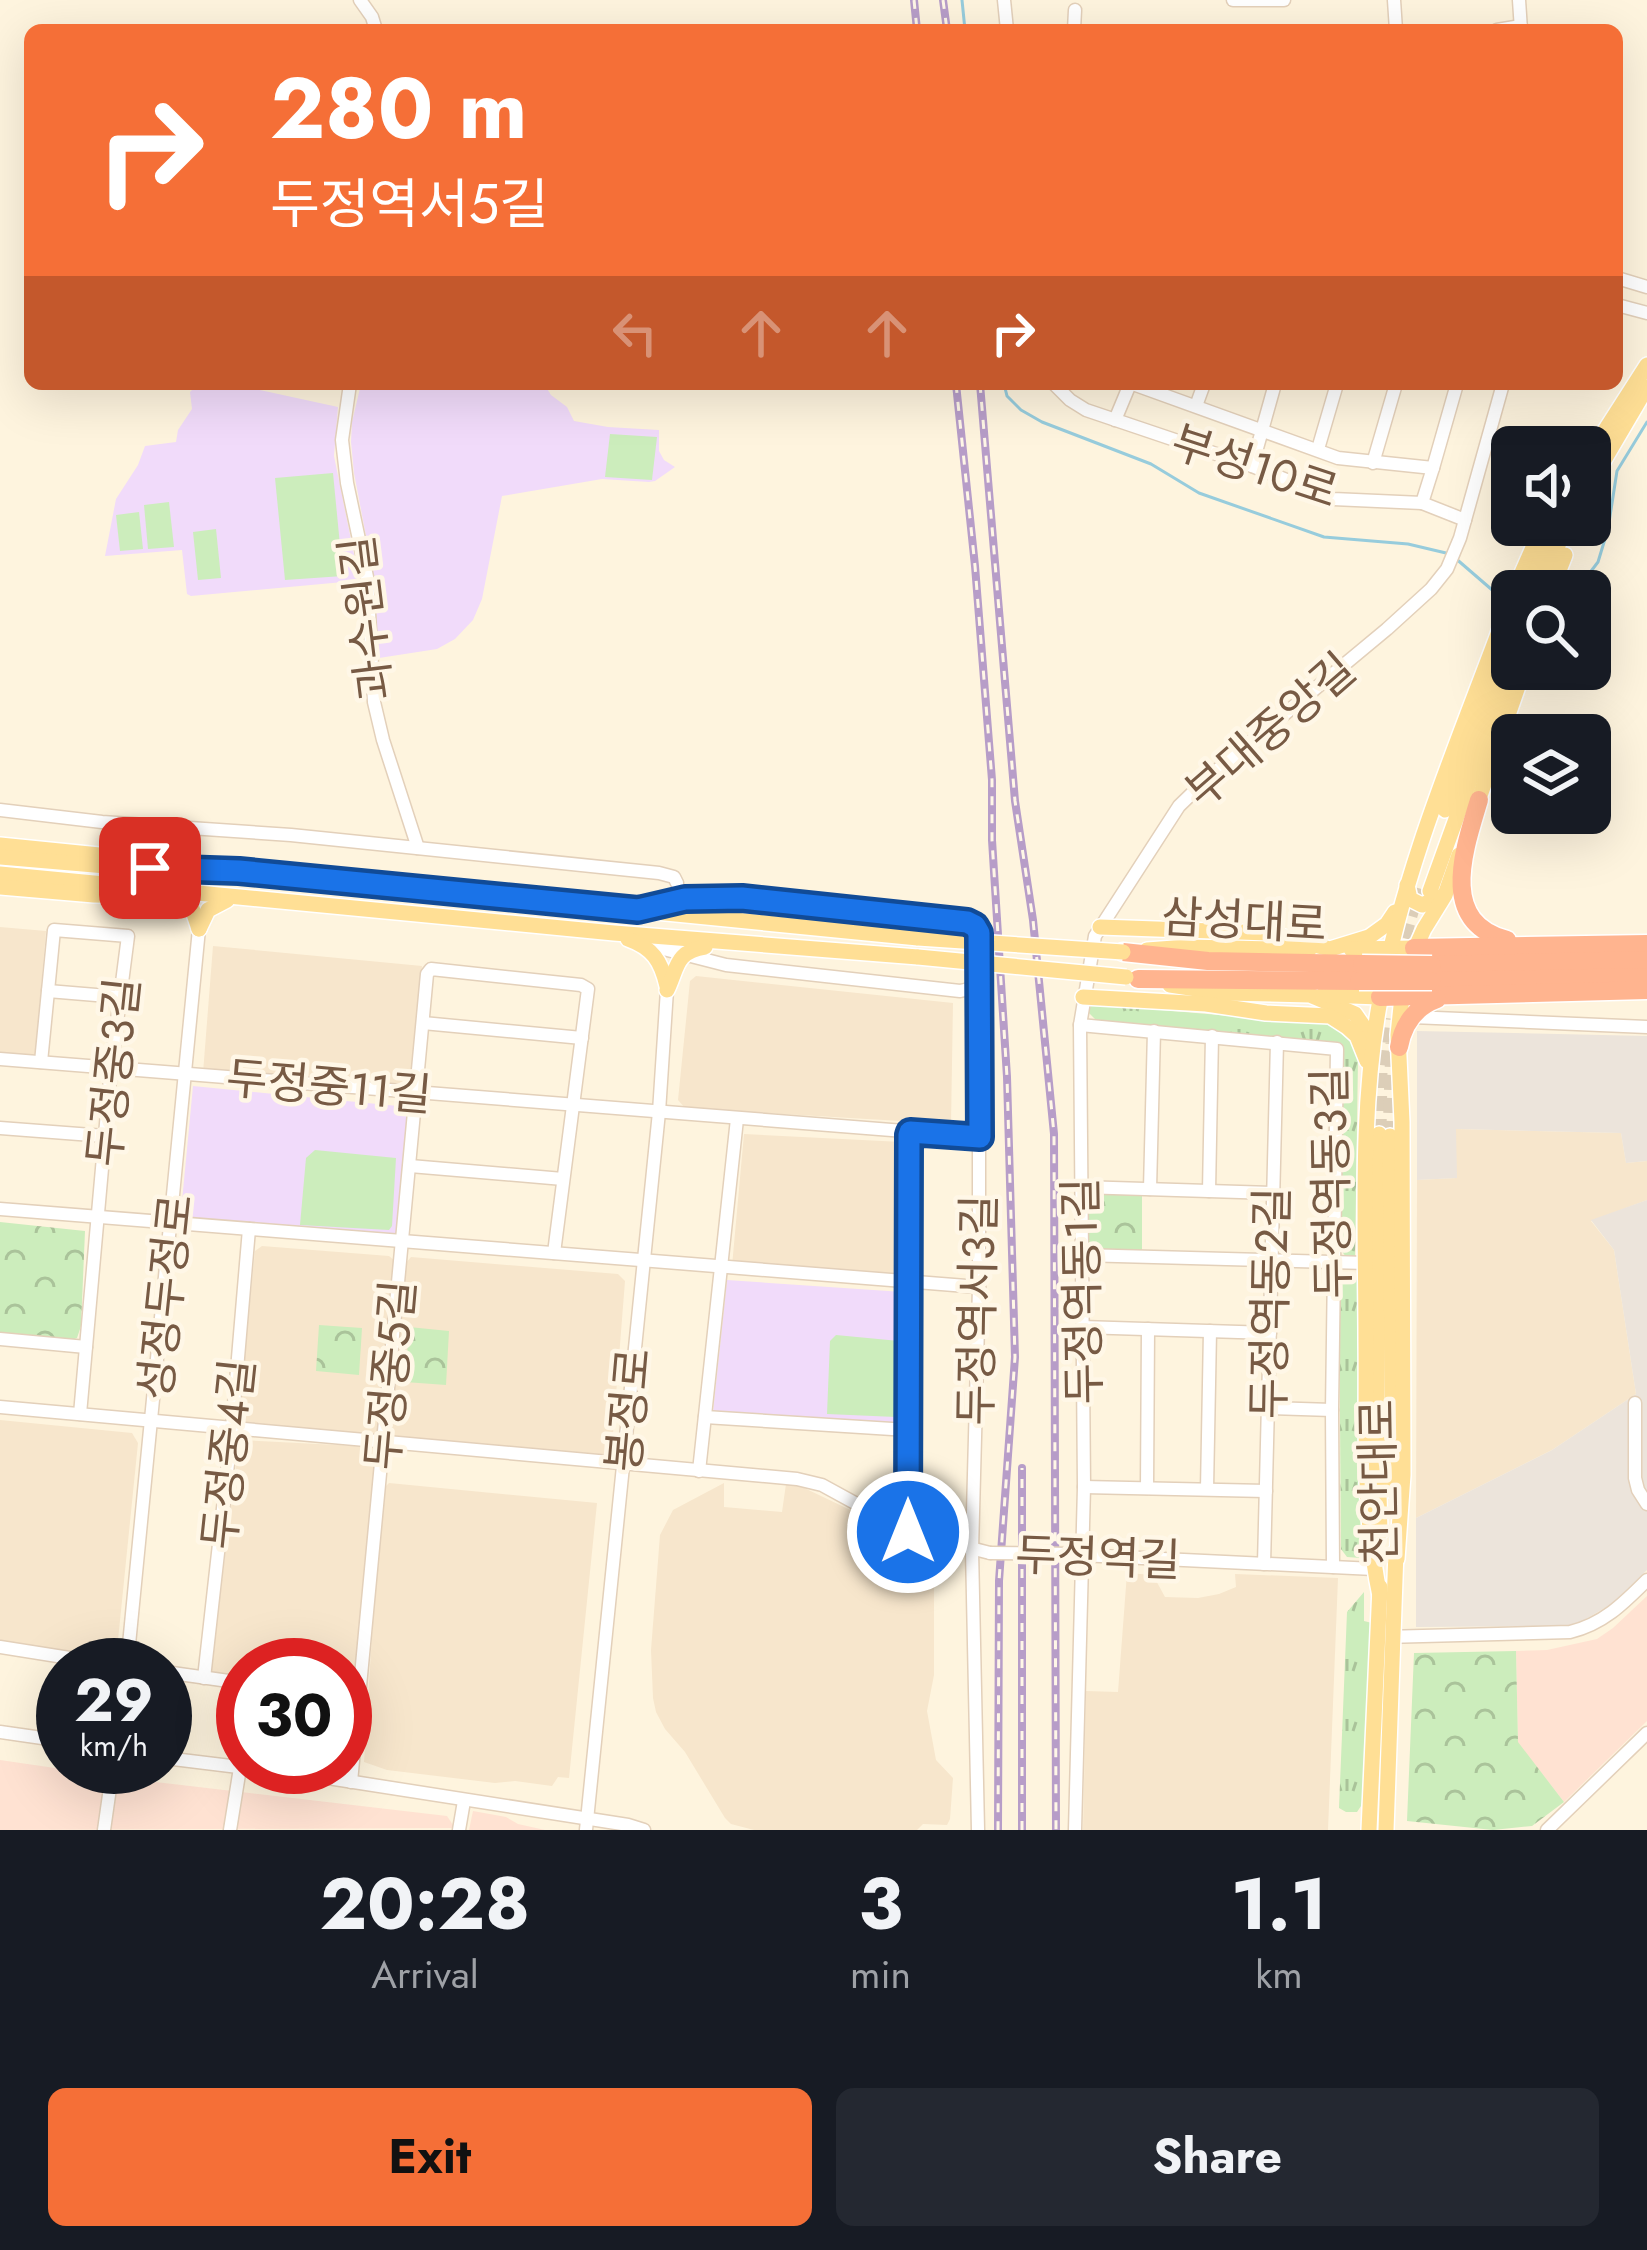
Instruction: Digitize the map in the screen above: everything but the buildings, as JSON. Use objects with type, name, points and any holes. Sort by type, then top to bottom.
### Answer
[{"type":"highway","points":[[1479,800],[1462,874],[1463,902],[1485,933],[1529,946]]},
{"type":"highway","points":[[1414,948],[1647,944]]},
{"type":"highway","name":"삼성대로","points":[[1123,952],[1360,973]]},
{"type":"highway","points":[[1380,997],[1401,996],[1437,980],[1647,960]]},
{"type":"highway","points":[[1360,973],[1647,989]]},
{"type":"highway","name":"삼성대로","points":[[1132,978],[1360,973]]},
{"type":"highway","points":[[1437,980],[1647,977]]},
{"type":"highway","points":[[1399,1047],[1402,1033],[1429,1001],[1437,980]]},
{"type":"main road","points":[[1608,426],[1647,365]]},
{"type":"main road","points":[[1611,449],[1647,387]]},
{"type":"main road","points":[[1397,1559],[1403,1475],[1401,996],[1414,948],[1420,892],[1491,664]]},
{"type":"main road","points":[[1420,892],[1492,690]]},
{"type":"main road","points":[[1098,931],[1268,934],[1330,950],[1380,930],[1420,892],[1502,690]]},
{"type":"main road","points":[[1402,1090],[1386,1104],[1373,1101],[1369,1086],[1390,949],[1479,800],[1516,690]]},
{"type":"main road","points":[[0,845],[918,938],[1123,952],[1188,947],[1277,951],[1414,948]]},
{"type":"main road","points":[[0,857],[239,871]]},
{"type":"main road","points":[[0,874],[230,894],[233,898]]},
{"type":"main road","points":[[0,887],[233,898],[918,957],[1132,978],[1224,993],[1380,997]]},
{"type":"main road","points":[[141,896],[184,903],[196,914],[200,929]]},
{"type":"main road","points":[[200,929],[208,910],[233,898]]},
{"type":"main road","points":[[614,934],[655,953],[667,990]]},
{"type":"main road","points":[[667,990],[686,953],[728,943]]},
{"type":"main road","points":[[1310,995],[1355,1014],[1373,1040]]},
{"type":"main road","points":[[1083,997],[1330,1016],[1357,1036],[1366,1059],[1378,1131],[1366,1263],[1367,1450],[1379,1596]]},
{"type":"main road","points":[[1378,1131],[1371,1115],[1396,1115],[1402,1122]]},
{"type":"main road","name":"천안대로","points":[[1369,1830],[1397,1559],[1378,1131]]},
{"type":"main road","name":"천안대로","points":[[1378,1131],[1379,1596],[1386,1636],[1386,1830]]},
{"type":"street","points":[[1233,0],[1285,0]]},
{"type":"street","points":[[1075,24],[1076,10]]},
{"type":"street","name":"과수원길","points":[[349,390],[342,440],[346,483],[367,577],[374,702],[418,848]]},
{"type":"street","name":"부성10로","points":[[1060,390],[1086,410],[1333,499],[1422,503],[1465,520]]},
{"type":"street","points":[[1114,419],[1128,390]]},
{"type":"street","points":[[1149,390],[1339,458],[1433,468]]},
{"type":"street","points":[[1196,406],[1202,390]]},
{"type":"street","points":[[1252,466],[1273,390]]},
{"type":"street","points":[[1318,449],[1334,390]]},
{"type":"street","points":[[1373,464],[1394,390]]},
{"type":"street","points":[[1422,503],[1455,390]]},
{"type":"street","name":"부대중앙길","points":[[1098,931],[1179,806],[1431,589],[1460,538],[1501,390]]},
{"type":"street","points":[[0,810],[659,873],[674,877],[677,883]]},
{"type":"street","name":"두정역서3길","points":[[638,910],[685,899],[742,898],[967,922],[979,933],[980,1287],[972,1550],[978,1830]]},
{"type":"street","name":"성정두정로","points":[[130,1638],[200,929]]},
{"type":"street","name":"두정중3길","points":[[41,1062],[54,930],[128,936],[80,1414]]},
{"type":"street","name":"두정역동1길","points":[[1075,1830],[1078,1555],[1084,1486],[1081,1025],[1098,931]]},
{"type":"street","points":[[643,944],[726,965],[960,991],[972,994],[979,1006]]},
{"type":"street","name":"두정중5길","points":[[359,1638],[384,1441],[428,974],[431,969],[581,985],[588,989],[582,1038]]},
{"type":"street","points":[[960,991],[977,984],[979,977]]},
{"type":"street","name":"봉정로","points":[[587,1824],[667,990]]},
{"type":"street","points":[[48,991],[120,997]]},
{"type":"street","points":[[1412,1017],[1647,1027]]},
{"type":"street","points":[[423,1023],[582,1038],[554,1253]]},
{"type":"street","name":"두정역동3길","points":[[1081,1025],[1337,1049],[1333,1567]]},
{"type":"street","points":[[1150,1189],[1154,1031]]},
{"type":"street","points":[[1209,1191],[1211,1036]]},
{"type":"street","name":"두정역동2길","points":[[1264,1564],[1277,1042]]},
{"type":"street","name":"두정중11길","points":[[0,1059],[980,1137]]},
{"type":"street","points":[[699,1471],[737,1119]]},
{"type":"street","points":[[0,1128],[105,1136]]},
{"type":"street","points":[[908,1532],[910,1132]]},
{"type":"street","points":[[410,1166],[563,1179]]},
{"type":"street","points":[[1081,1187],[1273,1193]]},
{"type":"street","points":[[0,1209],[980,1287]]},
{"type":"street","name":"두정중4길","points":[[204,1678],[249,1229]]},
{"type":"street","points":[[1081,1255],[1366,1263]]},
{"type":"street","points":[[1082,1327],[1270,1333]]},
{"type":"street","points":[[1147,1488],[1148,1329]]},
{"type":"street","points":[[1207,1489],[1210,1331]]},
{"type":"street","points":[[0,1339],[86,1347]]},
{"type":"street","points":[[1635,1403],[1636,1478],[1647,1504]]},
{"type":"street","name":"두정역길","points":[[0,1407],[796,1479],[822,1485],[908,1532],[972,1550],[1374,1569]]},
{"type":"street","points":[[1268,1408],[1331,1410]]},
{"type":"street","points":[[705,1417],[908,1430]]},
{"type":"street","points":[[1084,1486],[1266,1491]]},
{"type":"street","points":[[1386,1636],[1570,1632],[1594,1626],[1647,1580]]},
{"type":"street","points":[[0,1647],[36,1653]]},
{"type":"street","points":[[192,1676],[216,1680]]},
{"type":"street","points":[[0,1732],[36,1737]]},
{"type":"street","points":[[1558,1827],[1647,1732]]},
{"type":"street","points":[[372,1786],[644,1830]]},
{"type":"street","points":[[104,1830],[109,1794]]},
{"type":"street","points":[[230,1830],[236,1794]]},
{"type":"street","points":[[459,1830],[464,1801]]},
{"type":"street","points":[[587,1824],[609,1830]]},
{"type":"shaded area","points":[[260,390],[338,407],[334,456],[358,579],[191,596],[182,550],[105,556],[116,499],[145,446],[176,442],[192,409],[190,392]]},
{"type":"shaded area","points":[[360,390],[548,390],[567,407],[574,421],[659,430],[659,451],[675,467],[655,481],[602,479],[502,496],[482,599],[473,620],[437,649],[379,658],[374,578],[354,473],[352,422]]},
{"type":"shaded area","points":[[0,927],[46,931],[35,1056],[0,1054]]},
{"type":"shaded area","points":[[213,946],[422,966],[409,1093],[203,1073]]},
{"type":"shaded area","points":[[696,976],[953,1003],[951,1124],[685,1108],[678,1100],[690,981]]},
{"type":"shaded area","points":[[1417,1031],[1647,1036],[1647,1161],[1626,1163],[1621,1133],[1456,1129],[1457,1178],[1417,1180]]},
{"type":"shaded area","points":[[193,1086],[408,1107],[396,1241],[180,1222]]},
{"type":"shaded area","points":[[1455,1129],[1621,1133],[1626,1163],[1647,1161],[1647,1200],[1591,1221],[1614,1250],[1636,1394],[1552,1450],[1416,1518],[1417,1180],[1456,1178]]},
{"type":"shaded area","points":[[744,1134],[902,1142],[902,1278],[732,1266]]},
{"type":"shaded area","points":[[1647,1200],[1647,1570],[1613,1603],[1574,1626],[1416,1627],[1416,1518],[1552,1450],[1636,1394],[1614,1250],[1591,1220]]},
{"type":"shaded area","points":[[262,1246],[389,1256],[395,1261],[377,1438],[244,1427],[238,1421],[255,1251]]},
{"type":"shaded area","points":[[411,1257],[618,1274],[625,1281],[612,1446],[606,1456],[398,1440],[390,1432],[405,1264]]},
{"type":"shaded area","points":[[727,1280],[903,1292],[903,1423],[713,1412]]},
{"type":"shaded area","points":[[0,1420],[132,1433],[138,1443],[118,1638],[36,1638],[36,1646],[0,1641]]},
{"type":"shaded area","points":[[239,1440],[377,1447],[358,1638],[216,1638],[216,1673],[211,1672]]},
{"type":"shaded area","points":[[389,1483],[597,1503],[569,1778],[558,1777],[552,1786],[495,1783],[372,1765],[372,1638]]},
{"type":"shaded area","points":[[724,1483],[724,1507],[782,1512],[786,1484],[798,1485],[934,1550],[934,1675],[927,1711],[936,1760],[953,1778],[947,1825],[923,1824],[917,1830],[754,1830],[731,1824],[665,1729],[653,1698],[651,1650],[660,1535],[673,1510]]},
{"type":"shaded area","points":[[1127,1573],[1153,1575],[1165,1597],[1198,1598],[1236,1587],[1235,1574],[1338,1578],[1328,1830],[1083,1830],[1086,1691],[1118,1692]]},
{"type":"shaded area","points":[[1647,1596],[1647,1721],[1564,1802],[1518,1743],[1516,1651],[1597,1639]]},
{"type":"shaded area","points":[[0,1760],[36,1765],[36,1794],[192,1794],[192,1786],[216,1789],[216,1794],[259,1794],[447,1816],[455,1828],[0,1830]]},
{"type":"shaded area","points":[[473,1811],[506,1817],[545,1830],[469,1830]]},
{"type":"green space","points":[[610,434],[657,437],[652,480],[605,477]]},
{"type":"green space","points":[[333,473],[343,576],[285,580],[275,478]]},
{"type":"green space","points":[[169,502],[174,547],[148,549],[144,505]]},
{"type":"green space","points":[[139,512],[143,549],[120,551],[116,515]]},
{"type":"green space","points":[[216,529],[221,578],[198,580],[193,532]]},
{"type":"green space","points":[[1091,1004],[1336,1025],[1349,1036],[1358,1059],[1355,1257],[1346,1257],[1341,1250],[1342,1045],[1099,1023],[1089,1013]]},
{"type":"green space","points":[[315,1150],[396,1158],[389,1230],[300,1225],[306,1158]]},
{"type":"green space","points":[[1084,1190],[1142,1192],[1142,1253],[1084,1252]]},
{"type":"green space","points":[[0,1222],[85,1231],[77,1338],[0,1334]]},
{"type":"green space","points":[[1346,1278],[1359,1284],[1361,1558],[1347,1557],[1341,1549],[1339,1285]]},
{"type":"green space","points":[[319,1325],[362,1328],[359,1375],[316,1371]]},
{"type":"green space","points":[[409,1327],[449,1331],[446,1385],[405,1382]]},
{"type":"green space","points":[[836,1335],[899,1341],[896,1417],[827,1414],[830,1341]]},
{"type":"green space","points":[[1364,1592],[1364,1621],[1372,1623],[1366,1776],[1361,1806],[1357,1812],[1346,1812],[1339,1808],[1347,1612]]},
{"type":"green space","points":[[1516,1651],[1518,1742],[1564,1802],[1532,1826],[1493,1830],[1407,1821],[1414,1653]]},
{"type":"waterway","points":[[962,0],[964,24]]},
{"type":"waterway","points":[[1006,390],[1021,410],[1042,422],[1151,464],[1199,493],[1324,537],[1408,544],[1446,553]]},
{"type":"waterway","points":[[1592,570],[1608,529],[1617,471],[1647,422]]},
{"type":"waterway","points":[[1454,557],[1491,589]]},
{"type":"tunnel","points":[[1397,960],[1418,888]]},
{"type":"tunnel","points":[[1379,1134],[1385,1018]]},
{"type":"tunnel","points":[[1390,1136],[1393,1043]]},
{"type":"railway","points":[[914,0],[916,24]]},
{"type":"railway","points":[[943,0],[946,24]]},
{"type":"railway","points":[[957,390],[992,780],[1007,1077],[1015,1357],[999,1581],[998,1830]]},
{"type":"railway","points":[[981,390],[1015,801],[1033,920],[1054,1134],[1056,1830]]},
{"type":"railway","points":[[1022,1468],[1022,1830]]},
{"type":"route","points":[[150,868],[239,871],[638,910],[685,899],[742,898],[975,926],[979,933],[980,1137],[909,1135],[908,1532]]}]
